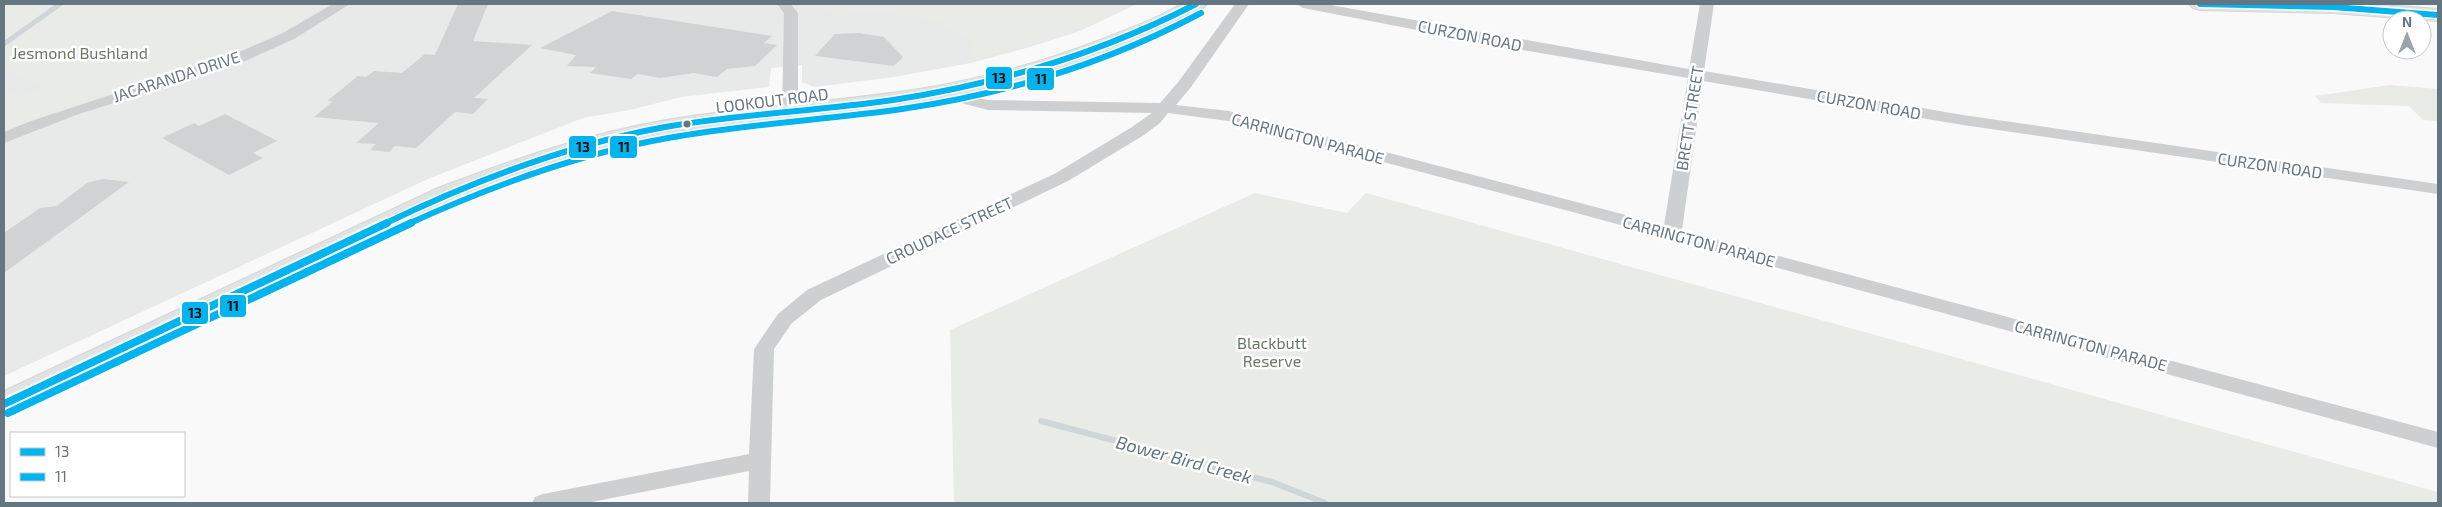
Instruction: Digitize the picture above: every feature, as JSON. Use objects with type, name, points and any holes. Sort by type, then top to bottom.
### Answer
[{"type":"main road","name":"LOOKOUT ROAD","points":[[4,404],[447,194],[511,168],[628,134],[973,71],[1032,56],[1081,40],[1138,17],[1164,4]]},
{"type":"main road","name":"LOOKOUT ROAD","points":[[4,390],[437,186],[499,161],[563,140],[628,123],[699,108],[790,105],[956,89],[1038,70],[1147,30],[1196,4]]},
{"type":"main road","points":[[2200,4],[2332,6],[2438,15]]},
{"type":"street","name":"JACARANDA DRIVE","points":[[4,138],[86,105],[207,68],[270,45],[343,4]]},
{"type":"street","points":[[784,4],[791,13],[790,105]]},
{"type":"street","name":"CROUDACE STREET","points":[[759,503],[764,349],[775,328],[792,310],[814,295],[1062,177],[1138,131],[1154,120],[1185,84],[1242,4]]},
{"type":"street","name":"CURZON ROAD","points":[[1302,4],[1510,43],[1963,120],[2438,189]]},
{"type":"street","name":"BRETT STREET","points":[[1672,233],[1707,4]]},
{"type":"street","name":"CARRINGTON PARADE","points":[[956,89],[967,100],[988,106],[1164,108],[1228,116],[1672,233],[2438,440]]},
{"type":"street","points":[[543,503],[761,460]]},
{"type":"shaded area","points":[[4,4],[1137,4],[1080,31],[971,63],[894,77],[814,87],[802,82],[802,65],[771,68],[769,87],[681,97],[630,110],[583,118],[428,179],[4,376]]},
{"type":"green space","name":"Jesmond Bushland","points":[[4,4],[329,4],[262,43],[200,66],[75,104],[4,131],[4,97],[13,93],[23,96],[45,86],[4,69]]},
{"type":"green space","points":[[800,4],[1131,4],[1068,34],[970,61],[974,42],[936,20],[867,11],[839,18],[827,10],[805,8]]},
{"type":"green space","points":[[2390,85],[2438,89],[2438,121],[2423,120],[2409,106],[2321,103],[2315,96]]},
{"type":"green space","name":"Blackbutt Reserve","points":[[1255,193],[1347,213],[1366,193],[2438,492],[2438,503],[954,503],[950,330]]},
{"type":"building","points":[[458,4],[488,4],[473,41],[532,45],[474,98],[488,99],[473,114],[455,112],[416,148],[395,146],[389,152],[370,150],[376,144],[356,143],[379,123],[314,117],[333,101],[327,101],[358,76],[366,77],[374,71],[402,73],[425,54],[435,55]]},
{"type":"building","points":[[612,11],[772,36],[764,43],[777,45],[755,66],[727,69],[717,77],[694,73],[660,78],[638,74],[631,79],[590,73],[596,67],[567,66],[576,55],[540,48]]},
{"type":"building","points":[[859,33],[884,37],[903,57],[894,66],[815,56],[835,34]]},
{"type":"building","points":[[225,114],[277,141],[253,153],[263,158],[229,175],[162,138],[194,123],[199,126]]},
{"type":"building","points":[[103,179],[129,182],[4,273],[4,233],[40,208],[57,206],[87,183]]},
{"type":"waterway","points":[[4,44],[60,4]]},
{"type":"waterway","name":"Bower Bird Creek","points":[[1041,421],[1272,482],[1325,503]]},
{"type":"transit line","name":"13","points":[[4,404],[447,194],[540,160],[602,141],[666,127],[893,100],[976,85],[1086,53],[1151,27],[1196,4]]},
{"type":"transit line","name":"13","points":[[2200,4],[2333,7],[2438,15]]},
{"type":"transit line","name":"11","points":[[8,413],[453,204],[564,163],[635,144],[667,138],[731,128],[904,108],[992,92],[1080,67],[1122,51],[1201,13]]}]
